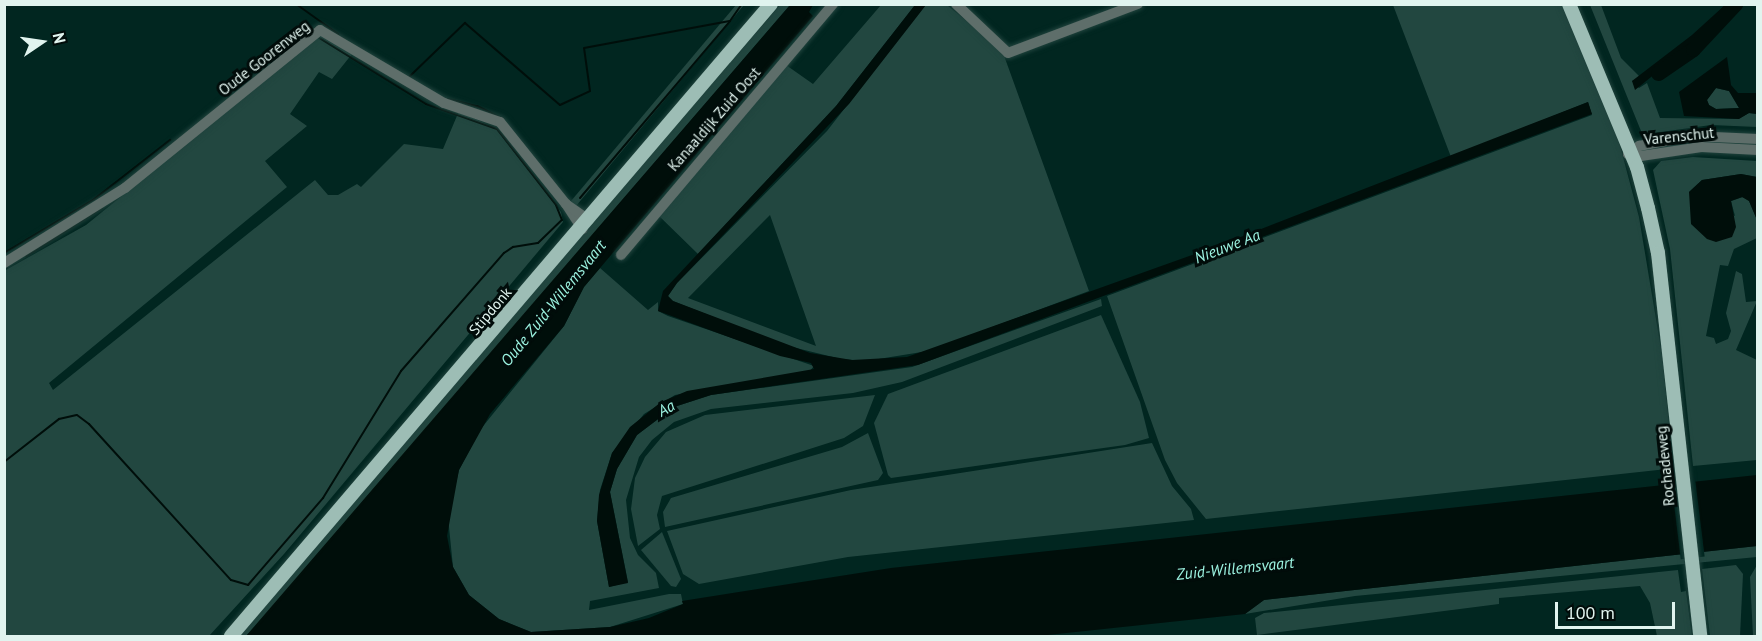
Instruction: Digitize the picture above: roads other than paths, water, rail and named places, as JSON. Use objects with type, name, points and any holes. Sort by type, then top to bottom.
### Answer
[{"type":"main road","name":"Stipdonk","points":[[231,636],[771,4]]},
{"type":"main road","name":"Rochadeweg","points":[[1569,4],[1592,53]]},
{"type":"main road","name":"Rochadeweg","points":[[1578,4],[1592,53],[1628,154],[1636,167],[1658,253],[1660,293],[1700,636]]},
{"type":"street","name":"Kanaaldijk Zuid Oost","points":[[621,255],[833,4]]},
{"type":"street","points":[[956,4],[1008,53],[1138,4]]},
{"type":"street","name":"Oude Goorenweg","points":[[4,263],[125,188],[320,30],[444,103],[500,122],[585,224]]},
{"type":"street","name":"Varenschut","points":[[1628,154],[1639,146],[1692,136],[1758,139]]},
{"type":"street","name":"Varenschut","points":[[1628,154],[1641,156],[1701,147],[1758,150]]},
{"type":"water","points":[[790,5],[813,5],[809,12],[813,16],[584,287],[564,326],[490,414],[459,470],[447,536],[453,567],[469,595],[499,619],[531,632],[610,627],[649,618],[683,604],[682,601],[891,568],[1757,475],[1757,546],[1264,600],[1245,614],[1038,636],[246,636]]},
{"type":"water","name":"Aa","points":[[915,5],[926,5],[849,104],[677,283],[668,296],[673,301],[810,353],[852,360],[907,357],[1220,245],[1588,102],[1592,114],[918,365],[711,395],[674,407],[637,435],[617,469],[610,492],[628,583],[609,587],[597,521],[599,495],[612,453],[630,427],[661,402],[687,391],[814,369],[811,363],[780,356],[658,311],[663,291],[836,106]]},
{"type":"water","points":[[1725,5],[1740,5],[1635,90],[1632,81],[1692,35]]},
{"type":"water","points":[[1727,57],[1731,85],[1738,93],[1757,93],[1757,114],[1749,113],[1739,119],[1684,116],[1679,92]],"holes":[[[1716,88],[1729,91],[1739,108],[1716,109],[1709,105],[1707,100]]]},
{"type":"water","points":[[1741,174],[1757,177],[1757,220],[1749,201],[1742,197],[1731,201],[1736,227],[1732,237],[1716,242],[1707,239],[1691,224],[1689,192],[1702,180]]},
{"type":"waterway","points":[[296,4],[338,34]]},
{"type":"waterway","points":[[409,77],[465,23],[560,105],[590,91],[584,48],[730,21],[742,4]]},
{"type":"waterway","name":"Nieuwe Aa","points":[[1658,73],[1693,49],[1735,4]]},
{"type":"waterway","points":[[580,198],[730,21]]},
{"type":"waterway","points":[[4,462],[59,419],[77,415],[89,424],[231,580],[248,585],[323,498],[401,371],[504,253],[513,247],[538,243],[562,220],[556,205],[497,129],[426,104],[318,37]]},
{"type":"waterway","points":[[448,99],[477,106],[502,118]]},
{"type":"waterway","points":[[4,253],[93,200],[170,140]]},
{"type":"waterway","points":[[26,256],[102,208]]},
{"type":"water label","name":"Oude Zuid-Willemsvaart","points":[[553,303]]},
{"type":"water label","name":"Zuid-Willemsvaart","points":[[1235,568]]}]
